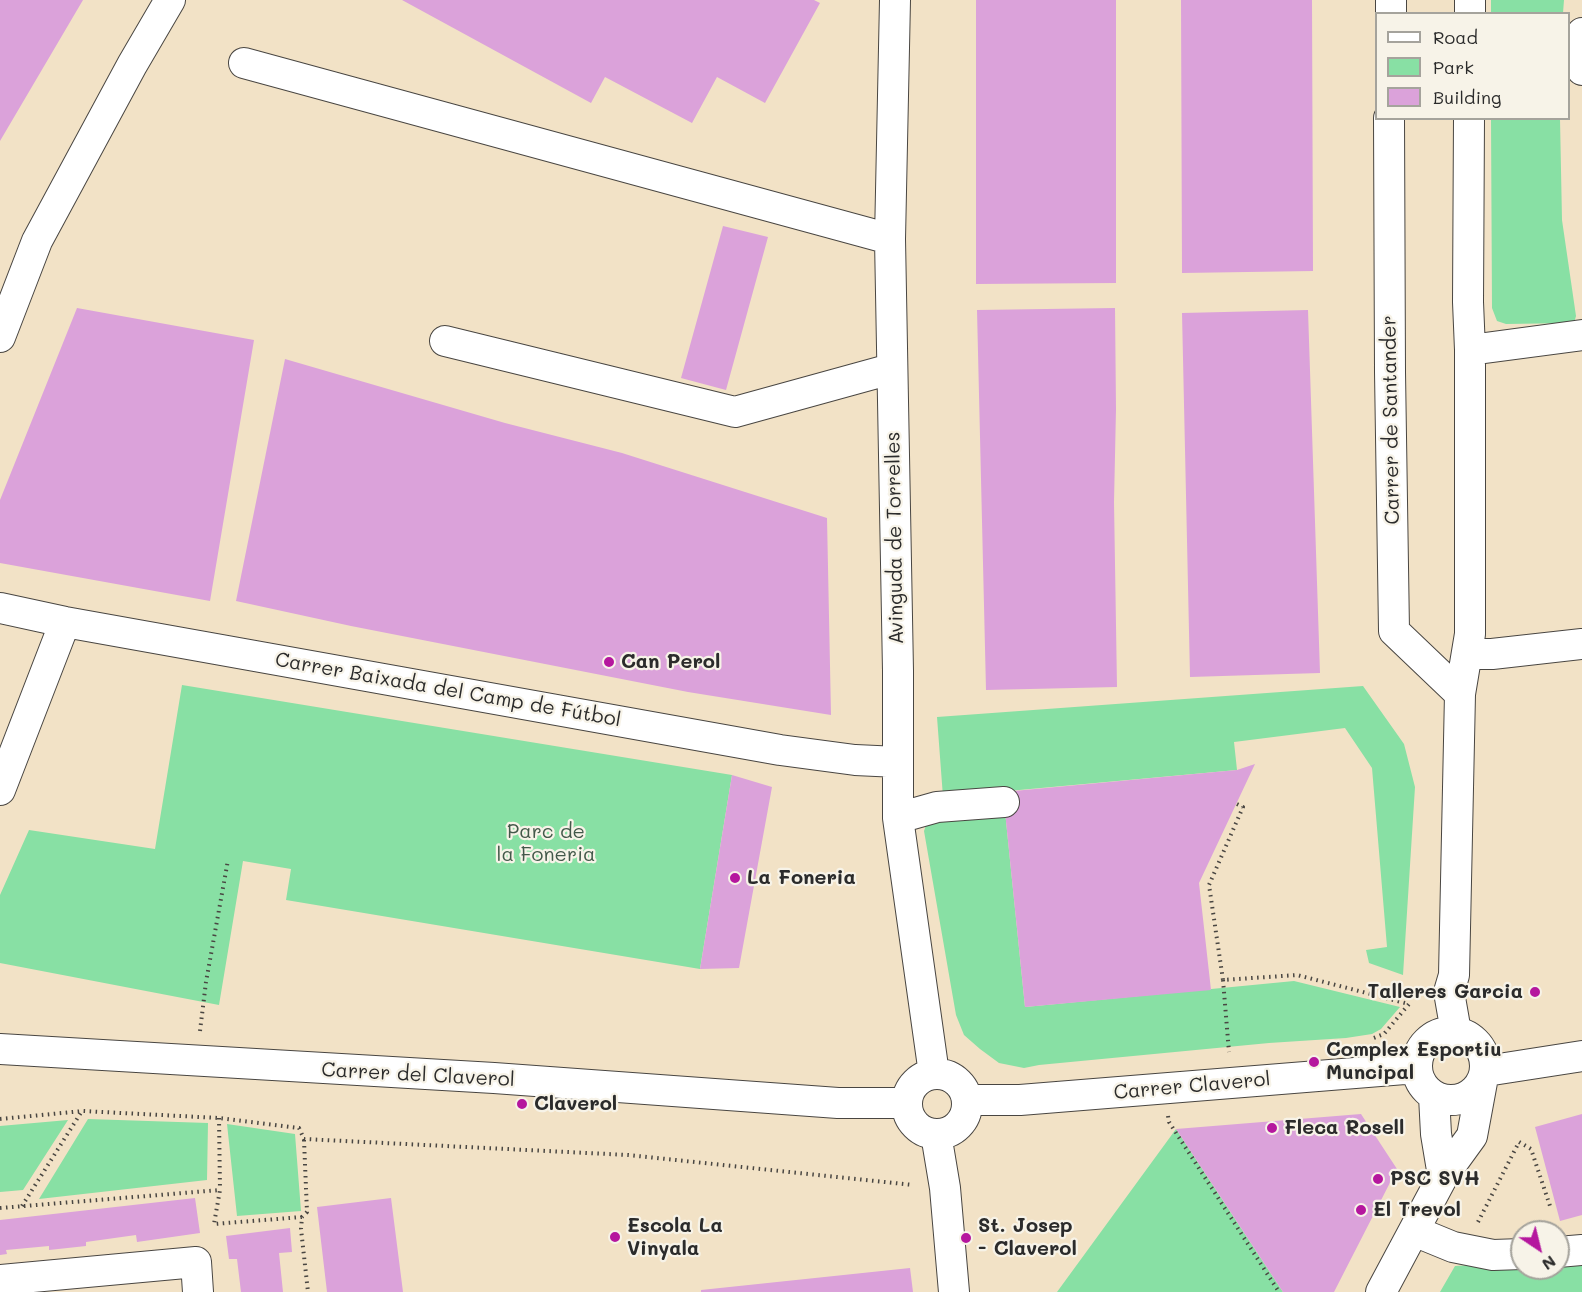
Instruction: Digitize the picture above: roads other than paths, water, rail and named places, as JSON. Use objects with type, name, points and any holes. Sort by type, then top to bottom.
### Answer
[{"type":"street","points":[[0,337],[37,241],[132,65],[170,0]]},
{"type":"street","name":"Avinguda de Torrelles","points":[[895,0],[890,239],[898,671],[898,818],[934,1074]]},
{"type":"street","points":[[1582,33],[1582,70]]},
{"type":"street","points":[[244,63],[890,239]]},
{"type":"street","name":"Carrer de Santander","points":[[1389,120],[1394,631],[1460,693]]},
{"type":"street","points":[[1456,1032],[1449,992],[1454,975],[1460,693],[1470,634],[1471,564],[1468,302],[1469,120]]},
{"type":"street","points":[[1470,350],[1582,335]]},
{"type":"street","points":[[445,340],[735,412],[891,369]]},
{"type":"street","name":"Carrer Baixada del Camp de Fútbol","points":[[0,608],[65,622],[780,750],[855,760],[898,762]]},
{"type":"street","points":[[0,790],[65,622]]},
{"type":"street","points":[[1467,654],[1492,654],[1582,644]]},
{"type":"street","points":[[898,818],[937,807],[1004,802]]},
{"type":"street","points":[[1381,1292],[1443,1176],[1472,1136],[1484,1076],[1485,1059],[1482,1049],[1474,1040],[1456,1032],[1443,1033],[1434,1036],[1425,1044],[1418,1058],[1418,1075],[1427,1090],[1434,1096],[1455,1101],[1475,1092],[1484,1076],[1582,1056]]},
{"type":"street","name":"Carrer del Claverol","points":[[0,1049],[196,1061],[233,1056],[838,1103],[907,1103]]},
{"type":"street","name":"Carrer Claverol","points":[[967,1100],[1020,1100],[1417,1068]]},
{"type":"street","points":[[934,1074],[944,1075],[958,1082],[967,1100],[963,1119],[952,1130],[936,1134],[920,1129],[913,1122],[907,1108],[911,1089],[917,1081],[934,1074]]},
{"type":"street","points":[[1434,1096],[1436,1134],[1443,1176]]},
{"type":"street","points":[[936,1134],[945,1188],[954,1292]]},
{"type":"street","points":[[1414,1231],[1453,1247],[1493,1255],[1510,1254]]},
{"type":"street","points":[[0,1280],[196,1262],[198,1292]]},
{"type":"place","name":"Can Perol","points":[[609,662]]},
{"type":"place","name":"La Foneria","points":[[735,878]]},
{"type":"place","name":"Talleres Garcia","points":[[1535,992]]},
{"type":"place","name":"Complex Esportiu Muncipal","points":[[1314,1062]]},
{"type":"place","name":"Claverol","points":[[522,1104]]},
{"type":"place","name":"Fleca Rosell","points":[[1272,1128]]},
{"type":"place","name":"PSC SVH","points":[[1378,1179]]},
{"type":"place","name":"El Trevol","points":[[1361,1210]]},
{"type":"place","name":"Escola La Vinyala","points":[[615,1237]]},
{"type":"place","name":"St. Josep - Claverol","points":[[966,1238]]},
{"type":"park label","name":"Parc de la Foneria","points":[[546,844]]}]
